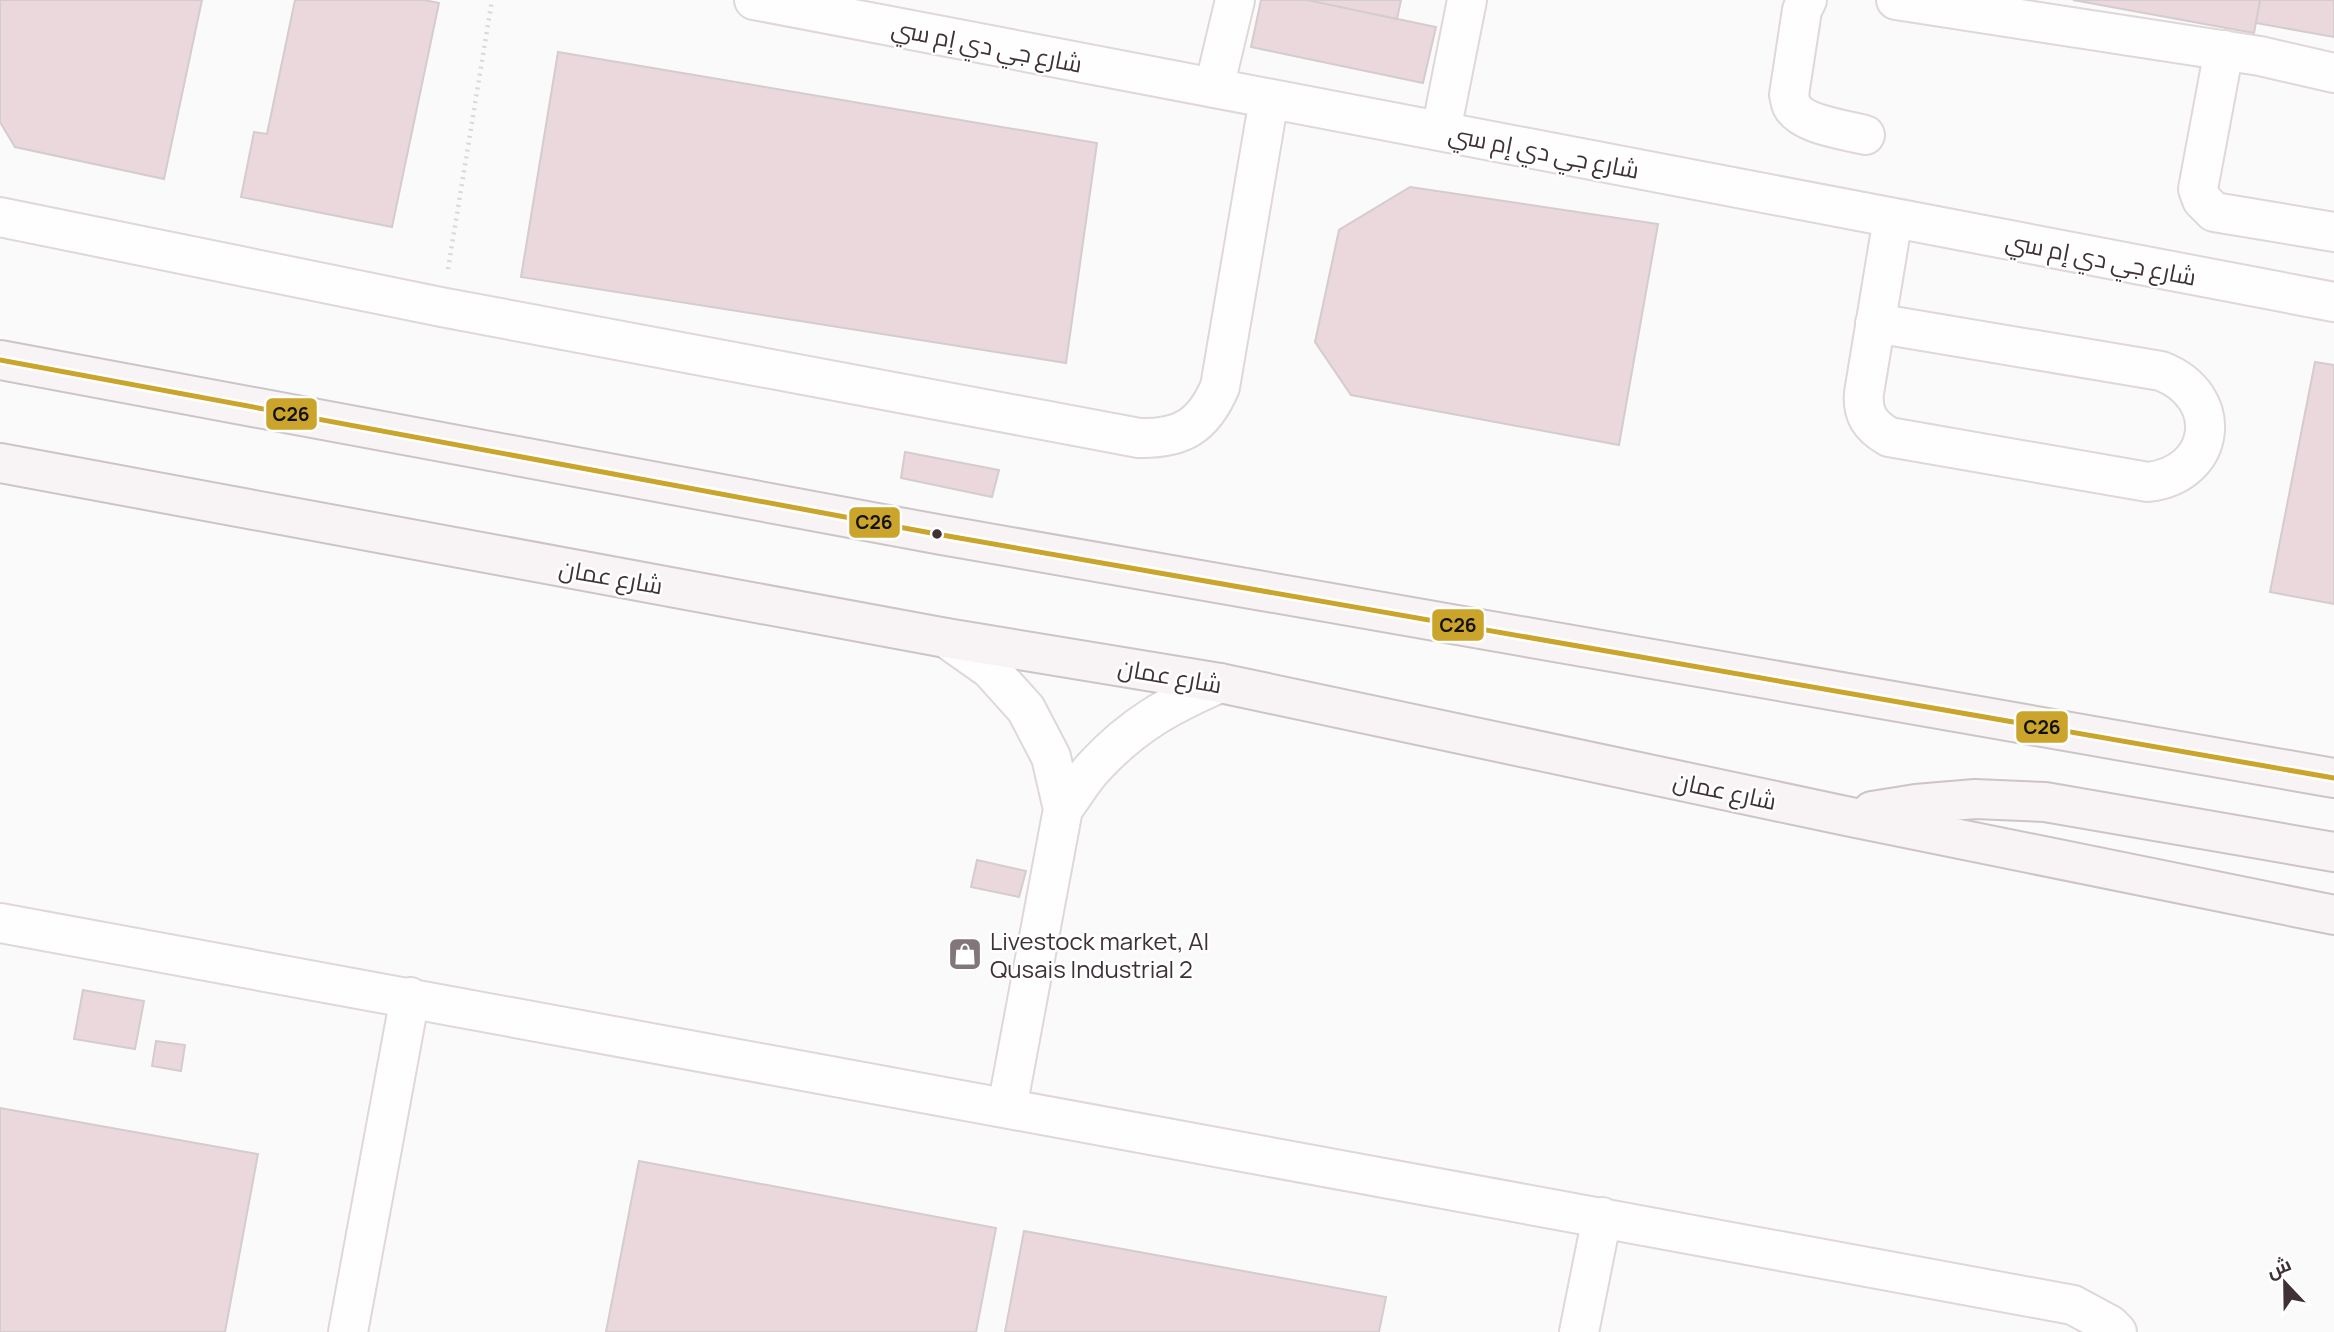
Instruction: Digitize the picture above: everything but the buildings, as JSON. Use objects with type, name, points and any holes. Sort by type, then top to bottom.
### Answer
[{"type":"main road","points":[[2,359],[942,535],[2334,778]]},
{"type":"main road","name":"شارع عمان","points":[[0,463],[946,638],[1220,683],[1846,816],[2334,915]]},
{"type":"main road","points":[[1846,816],[1916,804],[1975,799],[2045,802],[2334,852]]},
{"type":"street","name":"شارع جي دي إم سي","points":[[754,0],[2334,302]]},
{"type":"street","points":[[1214,88],[1235,0]]},
{"type":"street","points":[[1441,131],[1467,0]]},
{"type":"street","points":[[1807,0],[1802,10],[1789,95],[1792,106],[1810,121],[1865,135]]},
{"type":"street","points":[[1896,0],[2260,55],[2334,73]]},
{"type":"street","points":[[2224,50],[2198,189],[2202,200],[2214,212],[2334,232]]},
{"type":"street","points":[[0,217],[442,307],[1139,438],[1160,439],[1181,433],[1199,422],[1212,406],[1220,387],[1269,99]]},
{"type":"street","points":[[1875,323],[2161,371],[2175,376],[2187,385],[2203,410],[2205,424],[2198,453],[2189,465],[2177,474],[2148,482],[1889,436],[1871,425],[1863,404],[1875,323],[1894,218]]},
{"type":"street","points":[[946,638],[990,669],[1026,709],[1051,757],[1063,809],[1007,1108]]},
{"type":"street","points":[[1063,809],[1093,768],[1130,732],[1172,704],[1220,683]]},
{"type":"street","points":[[0,923],[2073,1304],[2110,1325],[2117,1332]]},
{"type":"street","points":[[348,1332],[410,997]]},
{"type":"street","points":[[1579,1332],[1602,1217]]},
{"type":"path","points":[[442,307],[492,0]]},
{"type":"transit line","name":"C26","points":[[0,360],[942,535],[2334,778]]},
{"type":"place","name":"Livestock market, Al Qusais Industrial 2","points":[[965,954]]}]
